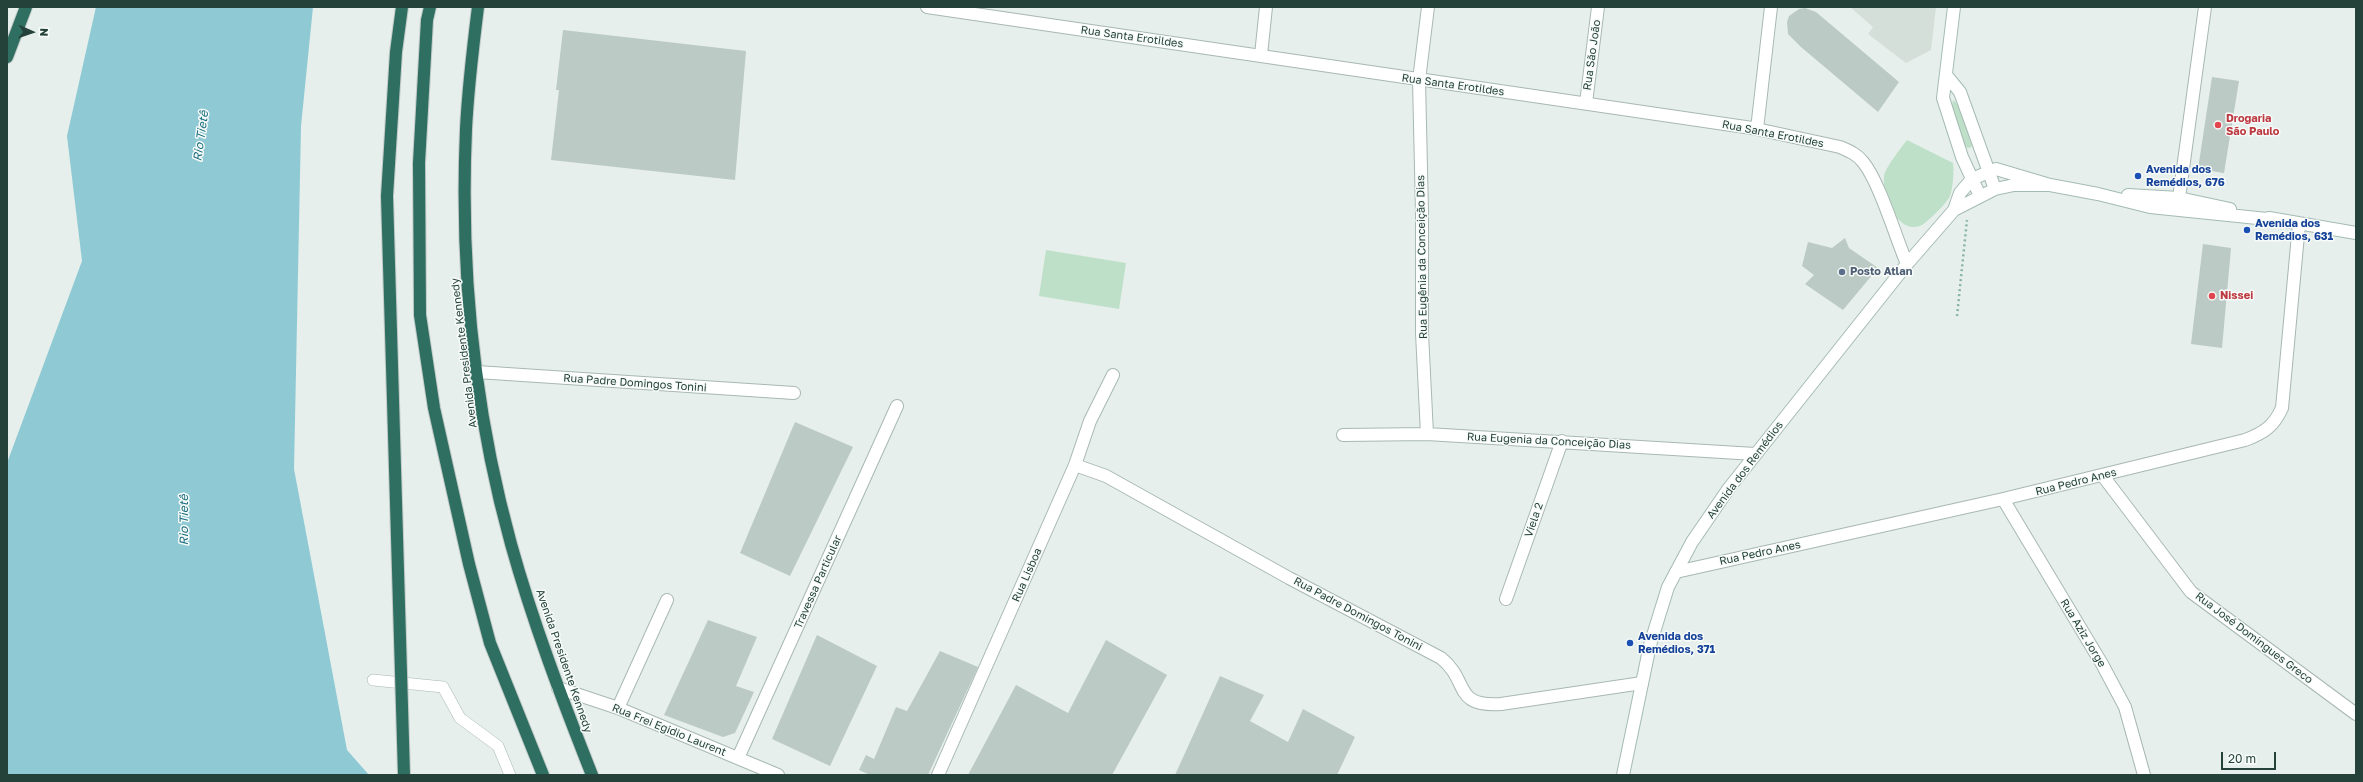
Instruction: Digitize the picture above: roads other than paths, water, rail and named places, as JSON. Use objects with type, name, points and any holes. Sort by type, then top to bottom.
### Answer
[{"type":"highway","points":[[7,57],[26,7]]},
{"type":"highway","points":[[402,7],[396,52],[387,196],[404,775]]},
{"type":"highway","points":[[430,7],[427,20],[419,163],[420,315],[434,408],[469,564],[488,636],[543,775]]},
{"type":"highway","name":"Avenida Presidente Kennedy","points":[[480,9],[466,128],[466,263],[477,372],[487,438],[511,543],[558,688],[592,775]]},
{"type":"street","name":"Rua Santa Erotildes","points":[[927,7],[1757,129],[1853,152],[1864,162],[1873,179],[1906,264]]},
{"type":"street","points":[[1261,55],[1266,7]]},
{"type":"street","name":"Rua Eugênia da Conceição Dias","points":[[1426,434],[1422,333],[1422,213],[1419,80],[1428,7]]},
{"type":"street","name":"Rua São João","points":[[1586,103],[1598,7]]},
{"type":"street","points":[[1757,129],[1771,7]]},
{"type":"street","points":[[1954,7],[1943,98],[1972,179],[1974,199]]},
{"type":"street","points":[[2179,198],[2205,7]]},
{"type":"street","points":[[1946,75],[1960,92],[1995,189]]},
{"type":"street","points":[[1988,170],[1996,169],[2050,185]]},
{"type":"street","name":"Avenida dos Remédios","points":[[1954,210],[1960,193],[1972,179],[1988,170]]},
{"type":"street","name":"Avenida dos Remédios","points":[[1623,775],[1650,645],[1668,587],[1692,542],[1755,454],[1906,264],[1954,210],[1995,189],[2014,185],[2050,185],[2098,194],[2150,207],[2278,220]]},
{"type":"street","name":"Avenida dos Remédios","points":[[2098,194],[2179,198],[2278,220],[2356,234]]},
{"type":"street","name":"Rua Pedro Anes","points":[[1676,572],[2003,500],[2245,440],[2262,434],[2277,420],[2282,408],[2299,224]]},
{"type":"street","name":"Rua Padre Domingos Tonini","points":[[477,372],[794,393]]},
{"type":"street","name":"Rua Lisboa","points":[[938,775],[1075,465],[1090,421],[1113,375]]},
{"type":"street","name":"Travessa Particular","points":[[738,758],[897,406]]},
{"type":"street","name":"Rua Eugenia da Conceição Dias","points":[[1343,435],[1426,434],[1562,441],[1755,454]]},
{"type":"street","name":"Viela 2","points":[[1506,599],[1562,441]]},
{"type":"street","name":"Rua Padre Domingos Tonini","points":[[1075,465],[1106,476],[1289,578],[1441,658],[1454,672],[1466,695],[1477,704],[1501,704],[1642,683]]},
{"type":"street","name":"Rua José Domingues Greco","points":[[2103,476],[2191,592],[2356,714]]},
{"type":"street","name":"Rua Aziz Jorge","points":[[2003,500],[2102,664],[2125,707],[2144,775]]},
{"type":"street","points":[[618,708],[667,600]]},
{"type":"street","name":"Rua Frei Egidio Laurent","points":[[558,688],[618,708],[778,775]]},
{"type":"lane","points":[[373,680],[443,687],[460,718],[498,746],[510,775]]},
{"type":"water","name":"Rio Tietê","points":[[96,7],[313,7],[301,126],[294,469],[347,750],[369,775],[7,775],[7,463],[82,261],[67,136]]},
{"type":"place","name":"Drogaria São Paulo","points":[[2218,125]]},
{"type":"place","name":"Avenida dos Remédios, 676","points":[[2138,176]]},
{"type":"place","name":"Avenida dos Remédios, 631","points":[[2247,230]]},
{"type":"place","name":"Posto Atlan","points":[[1842,272]]},
{"type":"place","name":"Nissei","points":[[2212,296]]},
{"type":"place","name":"Avenida dos Remédios, 371","points":[[1630,643]]}]
